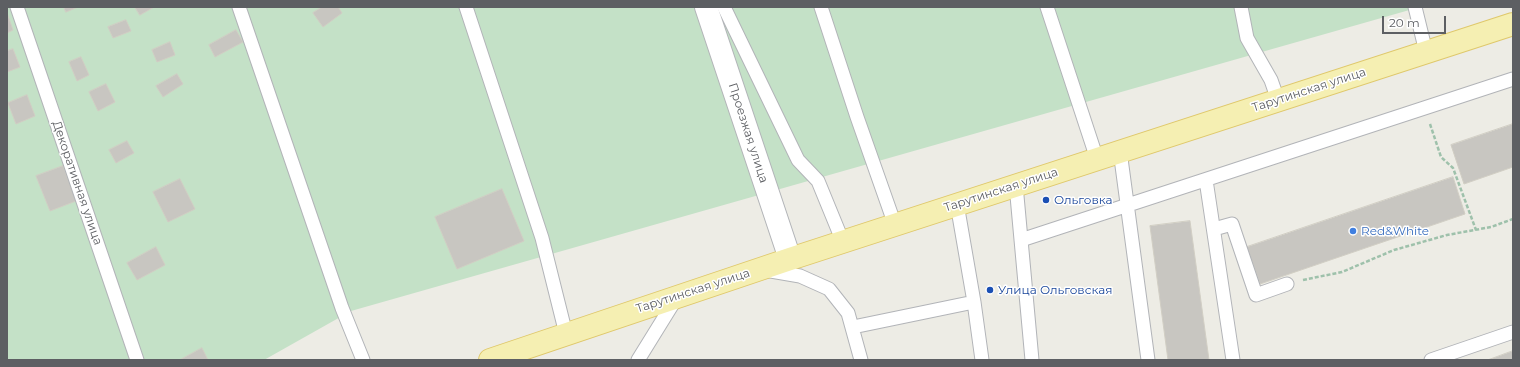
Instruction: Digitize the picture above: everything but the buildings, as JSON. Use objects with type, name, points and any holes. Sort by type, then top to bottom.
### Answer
[{"type":"main road","name":"Тарутинская улица","points":[[490,360],[523,355],[566,334],[759,269],[1513,24]]},
{"type":"street","name":"Проезжая улица","points":[[706,7],[790,259]]},
{"type":"lane","name":"Декоративная улица","points":[[17,7],[137,360]]},
{"type":"lane","points":[[239,7],[342,308],[363,360]]},
{"type":"lane","points":[[466,7],[542,238],[566,334]]},
{"type":"lane","points":[[724,7],[798,160],[818,181],[843,242]]},
{"type":"lane","points":[[821,7],[857,117],[895,225]]},
{"type":"lane","points":[[1047,7],[1097,159]]},
{"type":"lane","points":[[1241,7],[1248,38],[1271,80],[1278,100]]},
{"type":"lane","points":[[1415,7],[1426,52]]},
{"type":"lane","points":[[1021,240],[1513,79]]},
{"type":"lane","points":[[1120,152],[1148,360]]},
{"type":"lane","points":[[1206,180],[1233,360]]},
{"type":"lane","points":[[1016,185],[1032,360]]},
{"type":"lane","points":[[957,204],[974,302],[982,360]]},
{"type":"lane","points":[[1214,230],[1232,224],[1256,295],[1287,284]]},
{"type":"lane","points":[[759,269],[800,276],[829,289],[848,313],[861,360]]},
{"type":"lane","points":[[638,360],[677,297]]},
{"type":"lane","points":[[853,327],[974,302]]},
{"type":"lane","points":[[1431,360],[1513,332]]},
{"type":"path","points":[[1424,108],[1441,157],[1453,168],[1476,230]]},
{"type":"path","points":[[1287,284],[1342,272],[1394,250],[1432,239],[1491,227],[1513,219]]},
{"type":"green space","points":[[7,7],[1420,7],[351,311],[264,360],[7,360]]},
{"type":"place","name":"Ольговка","points":[[1046,200]]},
{"type":"place","name":"Red&White","points":[[1353,231]]},
{"type":"place","name":"Улица Ольговская","points":[[990,290]]}]
